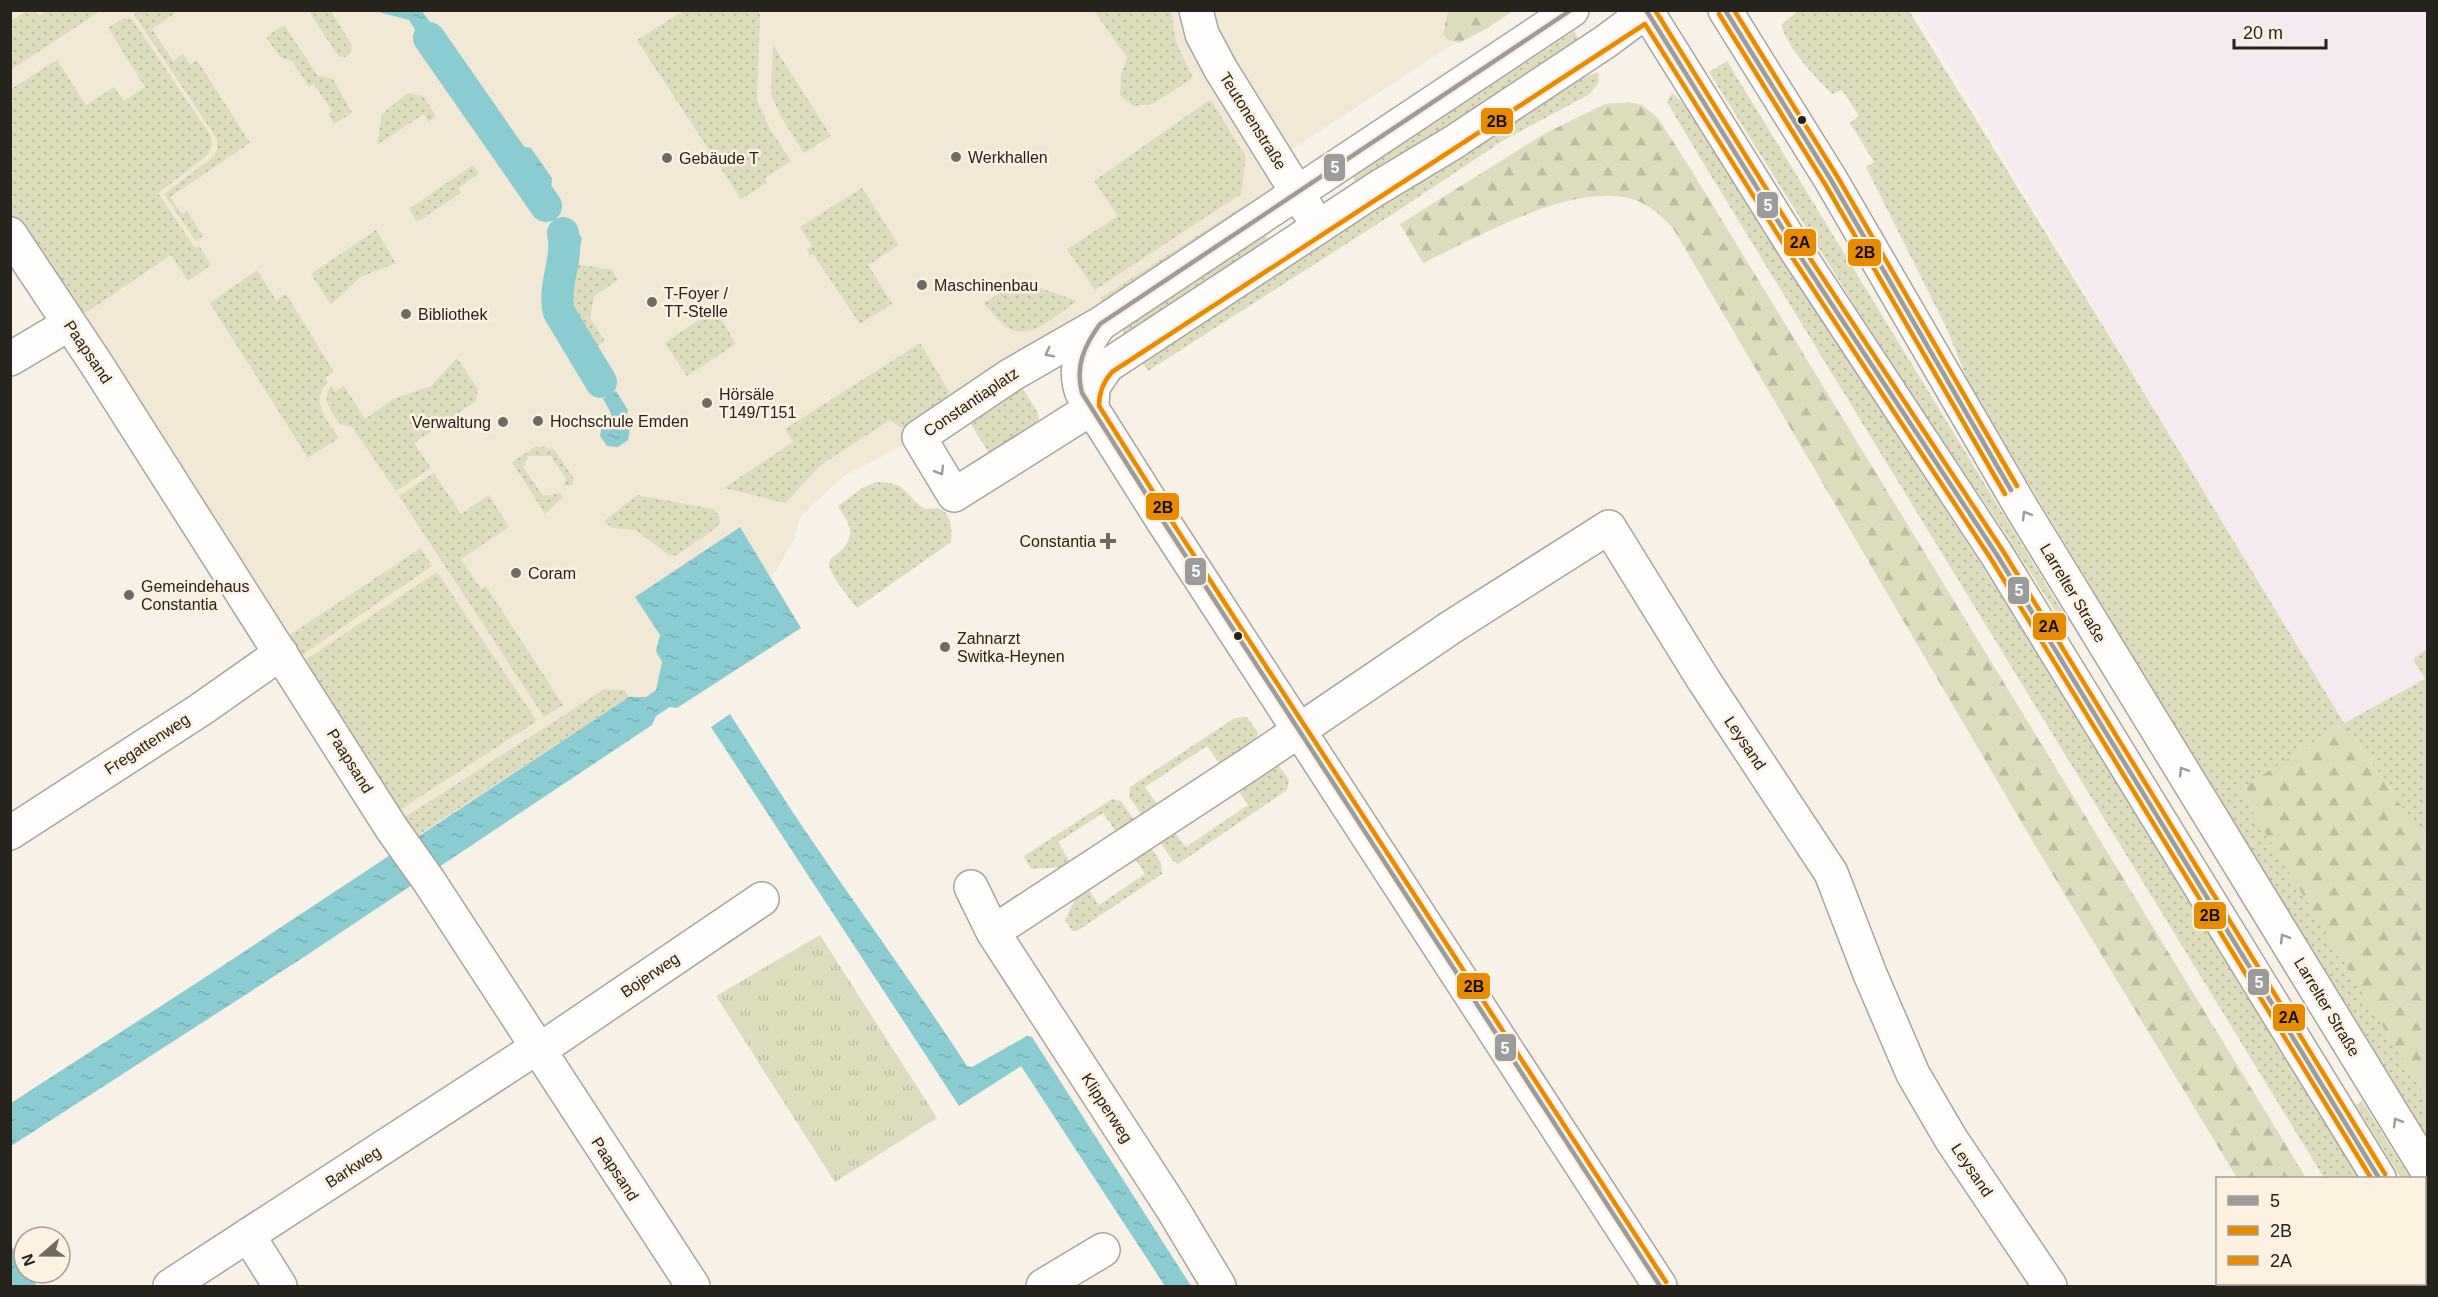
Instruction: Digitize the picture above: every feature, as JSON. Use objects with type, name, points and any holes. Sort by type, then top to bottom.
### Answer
[{"type":"street","name":"Teutonenstraße","points":[[1196,10],[1202,34],[1220,68],[1319,228]]},
{"type":"street","points":[[1572,10],[1100,324],[1084,347],[1078,373],[1082,393],[1660,1287]]},
{"type":"street","name":"Larrelter Straße","points":[[1725,10],[1837,190],[2021,507],[2427,1172]]},
{"type":"street","points":[[1092,408],[1093,387],[1107,366],[1376,189],[1454,142],[1647,11],[1796,250],[1997,555],[2378,1177]]},
{"type":"street","name":"Paapsand","points":[[10,234],[97,365],[403,845],[429,881],[693,1287]]},
{"type":"street","points":[[10,360],[69,324]]},
{"type":"street","name":"Constantiaplatz","points":[[1092,408],[954,495],[919,437],[1011,375],[1100,324]]},
{"type":"street","name":"Leysand","points":[[1299,730],[1453,626],[1610,527],[1703,679],[1831,873],[1874,984],[1913,1074],[1951,1139],[2050,1287]]},
{"type":"street","name":"Fregattenweg","points":[[10,833],[200,710],[281,653]]},
{"type":"street","points":[[993,932],[1299,730]]},
{"type":"street","name":"Klipperweg","points":[[971,887],[993,932],[1172,1208],[1219,1287]]},
{"type":"street","name":"Bojerweg","points":[[537,1049],[762,899]]},
{"type":"street","name":"Barkweg","points":[[170,1287],[537,1049]]},
{"type":"street","points":[[248,1235],[280,1287]]},
{"type":"street","points":[[1042,1287],[1103,1250]]},
{"type":"shaded area","name":"Hochschule Emden","points":[[1448,10],[1443,28],[1445,37],[1455,43],[1277,159],[1297,192],[919,437],[844,476],[800,517],[795,538],[771,579],[739,527],[635,597],[660,635],[656,651],[662,662],[656,690],[646,697],[629,697],[403,845],[11,234],[11,11]]},
{"type":"shaded area","points":[[1916,11],[2427,11],[2427,677],[2344,723]]},
{"type":"green space","points":[[28,10],[35,11],[39,16],[47,11],[100,11],[11,70],[11,21]]},
{"type":"green space","points":[[1448,10],[1513,11],[1459,43],[1448,40],[1443,34]]},
{"type":"green space","points":[[135,11],[173,11],[175,13],[152,29],[173,61],[183,54],[190,65],[197,60],[250,143],[170,197],[182,214],[187,211],[203,236],[196,241],[164,194],[214,156],[217,139],[135,16]]},
{"type":"green space","points":[[309,11],[331,11],[352,45],[350,54],[345,57],[338,56]]},
{"type":"green space","points":[[683,11],[758,11],[760,15],[757,100],[770,129],[791,161],[765,178],[767,183],[741,199],[637,40]]},
{"type":"green space","points":[[1094,11],[1171,11],[1176,42],[1193,78],[1152,104],[1133,106],[1120,95],[1121,75],[1127,57]]},
{"type":"green space","points":[[1798,11],[1909,11],[2344,723],[2240,790],[2427,1099],[2427,1136],[2130,652],[1969,384],[1947,329],[1866,167],[1874,162],[1850,123],[1859,116],[1842,90],[1832,94],[1810,70],[1796,54],[1785,35],[1781,25]]},
{"type":"green space","points":[[124,18],[132,19],[211,136],[212,145],[208,155],[158,193],[195,248],[199,246],[211,265],[188,281],[171,255],[69,324],[11,234],[11,89],[57,60],[86,105],[114,87],[124,101],[145,87],[108,28]]},
{"type":"green space","points":[[284,25],[318,76],[333,79],[352,113],[334,124],[328,114],[332,111],[314,84],[309,87],[292,61],[280,57],[266,37]]},
{"type":"green space","points":[[1574,31],[1580,41],[1363,183],[1354,181],[1354,175]]},
{"type":"green space","points":[[773,45],[831,136],[804,153],[780,115],[771,94]]},
{"type":"green space","points":[[1727,61],[2067,619],[2062,622],[2002,528],[1898,375],[1709,72]]},
{"type":"green space","points":[[1598,72],[1599,82],[1590,94],[1504,140],[1148,371],[1139,358],[1518,114],[1580,79]]},
{"type":"green space","points":[[408,93],[423,96],[436,116],[429,122],[424,114],[377,145],[382,114]]},
{"type":"green space","points":[[1672,93],[1685,105],[2030,641],[2359,1177],[2323,1177],[1667,102]]},
{"type":"green space","points":[[1208,101],[1212,102],[1246,157],[1241,194],[1095,290],[1067,249],[1118,216],[1094,181]]},
{"type":"green space","points":[[1628,102],[1642,105],[1658,118],[2305,1177],[2236,1177],[2039,852],[1673,228],[1653,210],[1635,200],[1604,196],[1578,199],[1523,216],[1423,263],[1400,224],[1544,134],[1605,104]]},
{"type":"green space","points":[[473,165],[479,174],[458,188],[461,193],[417,222],[409,209]]},
{"type":"green space","points":[[862,188],[899,245],[868,265],[892,304],[860,324],[813,254],[810,256],[807,249],[812,246],[800,227]]},
{"type":"green space","points":[[1251,203],[1255,210],[1104,308],[1101,298]]},
{"type":"green space","points":[[376,230],[396,263],[360,277],[331,305],[311,274]]},
{"type":"green space","points":[[1261,235],[1266,235],[1269,242],[1124,335],[1122,326]]},
{"type":"green space","points":[[577,264],[612,270],[618,280],[594,296],[590,318],[605,341],[590,351],[566,312]]},
{"type":"green space","points":[[257,270],[276,300],[286,294],[334,372],[325,378],[328,383],[322,390],[320,403],[325,418],[339,438],[308,458],[210,303]]},
{"type":"green space","points":[[1019,280],[1077,301],[1043,325],[1025,332],[1016,331],[1004,325],[983,304]]},
{"type":"green space","points":[[715,309],[736,344],[687,376],[665,343]]},
{"type":"green space","points":[[920,343],[950,393],[921,419],[900,427],[890,420],[821,465],[785,503],[724,488],[793,442],[785,429]]},
{"type":"green space","points":[[457,358],[478,389],[476,401],[414,443],[431,468],[396,491],[352,427],[340,424],[333,415],[328,406],[328,391],[331,386],[335,392],[344,386],[365,419],[393,399],[431,386]]},
{"type":"green space","points":[[1022,387],[1038,413],[1039,420],[989,453],[967,418]]},
{"type":"green space","points":[[536,446],[554,449],[574,479],[572,485],[563,486],[566,479],[551,456],[529,456],[523,467],[543,496],[560,493],[563,497],[545,514],[512,462]]},
{"type":"green space","points":[[434,473],[461,514],[489,495],[509,527],[461,559],[481,589],[486,586],[563,705],[544,717],[399,496]]},
{"type":"green space","points":[[877,482],[895,484],[925,509],[944,511],[950,524],[951,542],[857,608],[836,580],[829,562],[844,547],[850,537],[849,526],[839,505],[864,487]]},
{"type":"green space","points":[[637,495],[713,509],[718,514],[720,523],[677,555],[670,556],[636,530],[612,528],[604,521]]},
{"type":"green space","points":[[421,548],[432,566],[289,664],[276,644]]},
{"type":"green space","points":[[437,572],[537,721],[386,819],[292,669]]},
{"type":"green space","points":[[2427,649],[2427,843],[2344,723],[2425,679],[2413,659]]},
{"type":"green space","points":[[605,689],[624,690],[629,697],[403,845],[391,826]]},
{"type":"green space","points":[[1247,717],[1258,733],[1255,739],[1219,763],[1207,746],[1145,787],[1157,804],[1142,815],[1129,797],[1130,787],[1235,718]]},
{"type":"green space","points":[[2344,723],[2427,843],[2427,1099],[2239,790]]},
{"type":"green space","points":[[1273,766],[1279,766],[1289,780],[1287,790],[1178,864],[1173,861],[1158,839],[1172,829],[1186,847],[1248,805],[1238,789]]},
{"type":"green space","points":[[1112,799],[1121,801],[1134,820],[1116,832],[1103,813],[1058,842],[1071,863],[1064,867],[1031,869],[1024,856]]},
{"type":"green space","points":[[1149,845],[1161,863],[1162,874],[1077,931],[1072,931],[1065,920],[1078,893],[1087,887],[1099,905],[1145,874],[1134,857]]},
{"type":"green space","points":[[820,935],[937,1118],[835,1182],[716,996]]},
{"type":"green space","points":[[2362,1101],[2409,1177],[2400,1177],[2356,1105]]},
{"type":"water","points":[[375,11],[422,11],[430,22],[416,31],[409,20]]},
{"type":"water","points":[[437,33],[475,90],[460,101],[423,41]]},
{"type":"water","points":[[487,108],[511,144],[531,148],[552,178],[551,191],[556,199],[534,214],[472,118]]},
{"type":"water","points":[[574,226],[582,238],[566,312],[590,351],[575,361],[542,307],[555,245],[553,241]]},
{"type":"water","points":[[616,391],[628,410],[625,420],[630,428],[628,440],[618,447],[607,446],[600,436],[603,422],[612,415],[603,399]]},
{"type":"water","points":[[740,527],[801,628],[677,708],[670,707],[656,716],[652,725],[304,957],[11,1146],[11,1103],[629,697],[646,697],[656,690],[662,662],[656,651],[660,635],[635,597]]},
{"type":"water","points":[[730,714],[806,832],[967,1066],[972,1067],[1027,1036],[1032,1037],[1191,1286],[1165,1286],[1021,1066],[959,1106],[711,727]]},
{"type":"water","points":[[10,1244],[12,1247],[12,1285],[37,1286],[11,1286]]},
{"type":"waterway","points":[[429,38],[546,206]]},
{"type":"waterway","points":[[563,233],[564,253],[557,302],[559,312],[601,382]]},
{"type":"transit line","name":"5","points":[[1571,10],[1100,324],[1085,348],[1080,365],[1080,383],[1082,393],[1163,521],[1660,1286]]},
{"type":"transit line","name":"5","points":[[1646,10],[1796,250],[1997,555],[2378,1177]]},
{"type":"transit line","name":"2A","points":[[1655,10],[1802,246],[2003,551],[2385,1174]]},
{"type":"transit line","name":"5","points":[[1725,10],[1831,180],[2011,490]]},
{"type":"transit line","name":"2A","points":[[1734,10],[1837,176],[2017,486]]},
{"type":"transit line","name":"2B","points":[[1719,14],[1825,184],[2005,494]]},
{"type":"transit line","name":"2B","points":[[1666,1282],[1099,406],[1102,388],[1112,372],[1645,24],[1790,254],[1991,559],[2370,1177]]},
{"type":"place","name":"Werkhallen","points":[[956,157]]},
{"type":"place","name":"Gebäude T","points":[[667,158]]},
{"type":"place","name":"Maschinenbau","points":[[922,285]]},
{"type":"place","name":"T-Foyer / TT-Stelle","points":[[652,302]]},
{"type":"place","name":"Bibliothek","points":[[406,314]]},
{"type":"place","name":"Hörsäle T149/T151","points":[[707,403]]},
{"type":"place","name":"Hochschule Emden","points":[[538,421]]},
{"type":"place","name":"Verwaltung","points":[[503,422]]},
{"type":"place","name":"Constantia","points":[[1108,541]]},
{"type":"place","name":"Coram","points":[[516,573]]},
{"type":"place","name":"Gemeindehaus Constantia","points":[[129,595]]},
{"type":"place","name":"Zahnarzt Switka-Heynen","points":[[945,647]]}]
